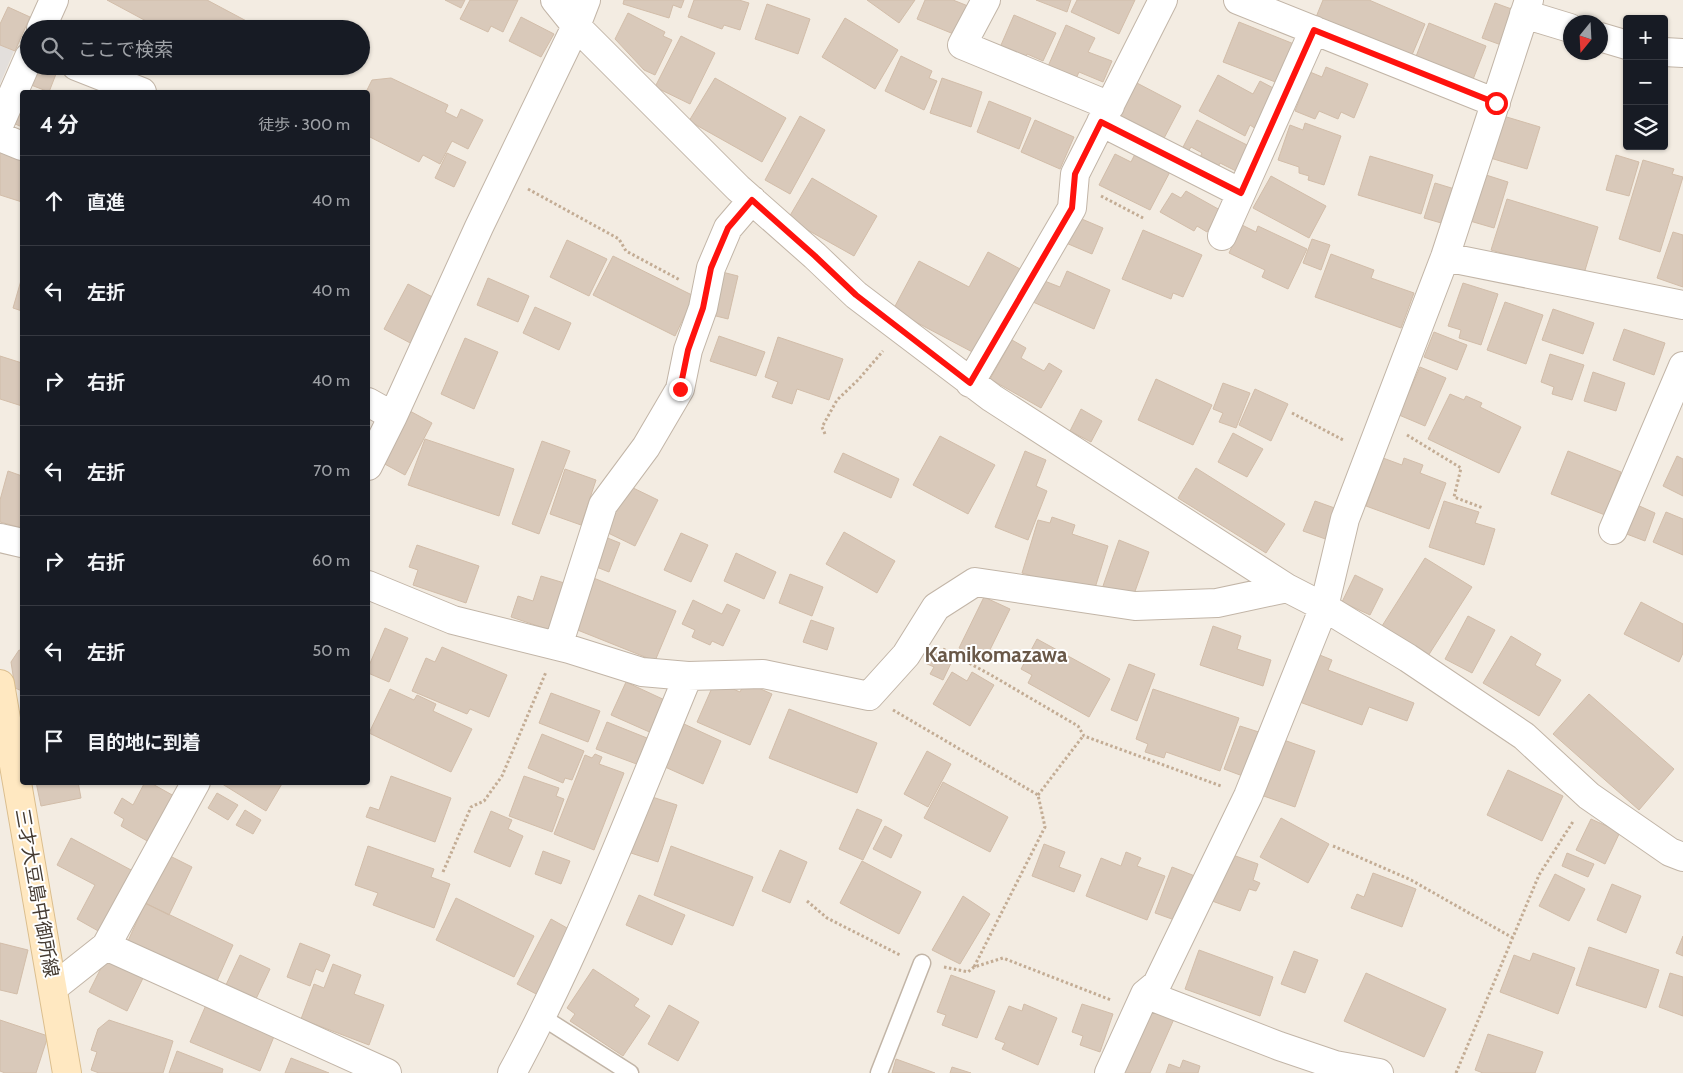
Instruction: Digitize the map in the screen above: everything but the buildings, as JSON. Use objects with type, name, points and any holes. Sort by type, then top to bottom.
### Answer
[{"type":"main road","name":"三才大豆島中御所線","points":[[0,686],[54,988],[67,1073]]},
{"type":"street","points":[[45,20],[54,0]]},
{"type":"street","points":[[555,0],[576,26],[752,200],[856,295],[970,383],[1287,588],[1324,606],[1408,658],[1524,736],[1589,796],[1670,852],[1683,858]]},
{"type":"street","points":[[370,462],[576,26],[586,0]]},
{"type":"street","points":[[986,0],[962,45],[1105,114],[1241,193]]},
{"type":"street","points":[[970,383],[1072,208],[1075,174],[1163,0]]},
{"type":"street","points":[[1238,0],[1496,103]]},
{"type":"street","points":[[1109,1073],[1145,994],[1157,984],[1248,796],[1324,606],[1345,519],[1445,257],[1526,7],[1563,25]]},
{"type":"street","points":[[1222,236],[1314,30]]},
{"type":"street","points":[[1608,39],[1623,44]]},
{"type":"street","points":[[1668,52],[1683,53]]},
{"type":"street","points":[[0,123],[21,75]]},
{"type":"street","points":[[99,75],[137,90]]},
{"type":"street","points":[[0,137],[20,145]]},
{"type":"street","points":[[558,646],[603,505],[646,446],[680,389],[688,350],[703,308],[711,268],[728,228],[752,200]]},
{"type":"street","points":[[1445,257],[1683,305]]},
{"type":"street","points":[[1613,530],[1683,366]]},
{"type":"street","points":[[370,403],[393,416]]},
{"type":"street","points":[[0,538],[20,543]]},
{"type":"street","points":[[370,586],[453,620],[558,646],[642,672],[688,676],[763,674],[869,696],[906,655],[936,608],[975,582],[1135,606],[1217,603],[1287,588]]},
{"type":"street","points":[[512,1073],[542,1017],[604,877],[688,676]]},
{"type":"street","points":[[54,988],[106,946],[194,785]]},
{"type":"street","points":[[106,946],[387,1073]]},
{"type":"street","points":[[1145,994],[1279,1046],[1335,1065],[1379,1073]]},
{"type":"lane","points":[[879,1073],[922,962]]},
{"type":"lane","points":[[542,1017],[630,1073]]},
{"type":"path","points":[[505,174],[537,195],[619,239],[626,251],[685,283]]},
{"type":"path","points":[[1074,190],[1105,197],[1144,219]]},
{"type":"path","points":[[825,434],[822,427],[837,400],[858,380],[901,330]]},
{"type":"path","points":[[1292,413],[1370,454]]},
{"type":"path","points":[[1383,421],[1461,468],[1454,497],[1483,508]]},
{"type":"path","points":[[918,636],[992,675],[1078,726],[1084,736],[1248,796]]},
{"type":"path","points":[[442,872],[471,807],[484,801],[502,776],[558,646]]},
{"type":"path","points":[[869,696],[1038,795]]},
{"type":"path","points":[[974,967],[1044,827],[1038,795],[1084,736]]},
{"type":"path","points":[[1456,1073],[1539,875],[1589,796]]},
{"type":"path","points":[[1333,846],[1411,880],[1512,938]]},
{"type":"path","points":[[806,902],[828,918],[898,954],[922,962],[968,972],[974,967],[1003,958],[1117,1002],[1145,994]]},
{"type":"shaded area","points":[[0,45],[14,51],[0,84]]},
{"type":"district","name":"Kamikomazawa","points":[[996,654]]},
{"type":"route","points":[[680,389],[688,350],[703,308],[711,268],[728,228],[752,200],[856,295],[970,383],[1072,208],[1075,174],[1101,122],[1241,193],[1314,30],[1496,103]]}]
